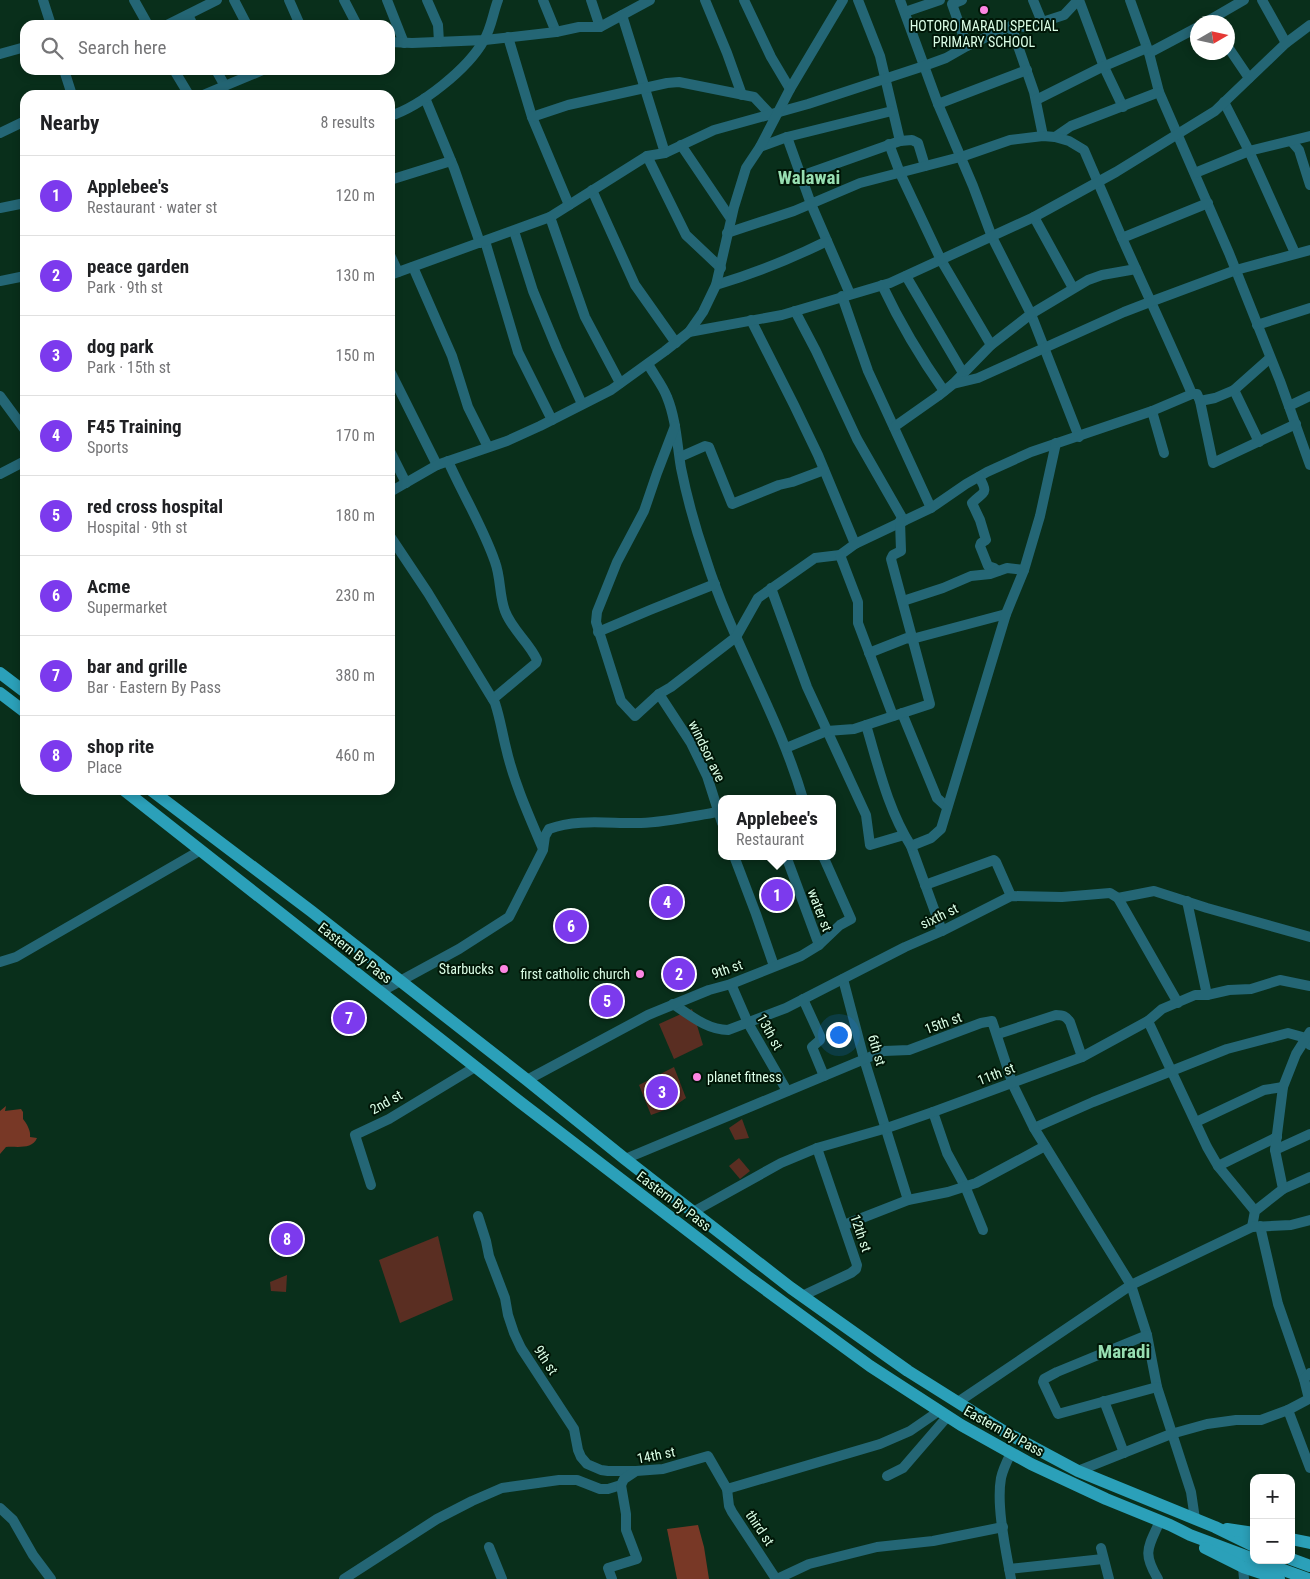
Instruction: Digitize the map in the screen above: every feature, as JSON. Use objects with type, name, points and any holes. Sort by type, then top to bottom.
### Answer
[{"type":"main road","points":[[0,673],[20,688]]},
{"type":"main road","points":[[0,693],[20,708]]},
{"type":"main road","name":"Eastern By Pass","points":[[130,795],[475,1067],[785,1304],[870,1366],[943,1414],[1064,1481],[1160,1521],[1249,1566],[1308,1579]]},
{"type":"main road","name":"Eastern By Pass","points":[[158,795],[311,910],[624,1159],[802,1296],[908,1371],[1005,1432],[1078,1471],[1195,1519],[1250,1544]]},
{"type":"main road","points":[[1215,1528],[1250,1532]]},
{"type":"main road","points":[[1295,1540],[1310,1543]]},
{"type":"main road","points":[[1295,1560],[1310,1566]]},
{"type":"main road","points":[[1249,1566],[1279,1579]]},
{"type":"street","points":[[43,0],[49,20]]},
{"type":"street","points":[[134,0],[145,20]]},
{"type":"street","points":[[178,20],[218,0]]},
{"type":"street","points":[[234,0],[244,20]]},
{"type":"street","points":[[289,0],[298,20]]},
{"type":"street","points":[[344,0],[354,20]]},
{"type":"street","points":[[387,0],[395,20]]},
{"type":"street","points":[[428,0],[438,24],[439,42]]},
{"type":"street","points":[[395,115],[404,112],[425,98],[460,70],[484,40],[498,0]]},
{"type":"street","points":[[543,0],[556,32]]},
{"type":"street","points":[[591,0],[600,27]]},
{"type":"street","points":[[395,42],[484,40],[556,32],[579,27],[600,27],[650,0]]},
{"type":"street","points":[[705,0],[742,95]]},
{"type":"street","points":[[744,0],[771,57],[790,89]]},
{"type":"street","points":[[395,489],[437,465],[507,441],[582,404],[620,383],[689,332],[703,312],[716,285],[731,219],[746,168],[760,147],[774,114],[843,0]]},
{"type":"street","points":[[858,0],[880,56],[900,141]]},
{"type":"street","points":[[900,0],[938,104],[973,186],[992,237],[1045,348],[1079,436]]},
{"type":"street","points":[[905,12],[940,0]]},
{"type":"street","points":[[1033,0],[1042,22]]},
{"type":"street","points":[[395,274],[550,218],[647,156],[665,153],[714,130],[834,96],[924,66],[946,58],[1011,26],[1027,27],[1064,15],[1078,0],[1104,67],[1123,107]]},
{"type":"street","points":[[1130,0],[1148,50],[1159,92],[1236,270],[1308,453],[1310,464]]},
{"type":"street","points":[[1219,15],[1244,0]]},
{"type":"street","points":[[1262,0],[1286,43]]},
{"type":"street","points":[[954,1],[967,46]]},
{"type":"street","points":[[188,15],[190,20]]},
{"type":"street","points":[[622,16],[646,87],[665,153]]},
{"type":"street","points":[[395,20],[404,43]]},
{"type":"street","points":[[1011,26],[1036,100],[1043,136]]},
{"type":"street","points":[[689,332],[794,311],[882,285],[906,276],[1034,217],[1099,182],[1215,111],[1286,43],[1309,28]]},
{"type":"street","points":[[1036,100],[1104,67],[1190,31]]},
{"type":"street","points":[[508,37],[532,117],[569,205]]},
{"type":"street","points":[[0,54],[20,49]]},
{"type":"street","points":[[1235,57],[1249,78]]},
{"type":"street","points":[[938,104],[1027,70]]},
{"type":"street","points":[[66,75],[70,90]]},
{"type":"street","points":[[177,75],[186,90]]},
{"type":"street","points":[[219,75],[225,86]]},
{"type":"street","points":[[216,90],[251,75]]},
{"type":"street","points":[[532,117],[568,105],[646,87],[679,82],[754,97],[774,114]]},
{"type":"street","points":[[1055,137],[1071,126],[1159,92]]},
{"type":"street","points":[[425,98],[482,242],[518,352],[552,420]]},
{"type":"street","points":[[1224,102],[1249,151],[1295,253]]},
{"type":"street","points":[[760,147],[787,137],[892,111]]},
{"type":"street","points":[[0,132],[20,123]]},
{"type":"street","points":[[728,233],[811,204],[860,183],[960,157],[1010,140],[1043,136],[1055,137],[1082,148],[1099,182],[1150,302],[1172,346],[1192,394]]},
{"type":"street","points":[[1195,173],[1249,151],[1292,142],[1310,136]]},
{"type":"street","points":[[787,137],[846,295],[868,371],[931,508]]},
{"type":"street","points":[[801,176],[888,144],[912,140],[918,143],[925,166]]},
{"type":"street","points":[[1292,142],[1299,150],[1310,185]]},
{"type":"street","points":[[888,144],[900,174],[941,260],[991,345]]},
{"type":"street","points":[[681,146],[731,219]]},
{"type":"street","points":[[647,156],[686,235],[721,268]]},
{"type":"street","points":[[395,178],[450,161]]},
{"type":"street","points":[[592,190],[635,286],[676,343]]},
{"type":"street","points":[[0,208],[20,203]]},
{"type":"street","points":[[1122,238],[1208,203]]},
{"type":"street","points":[[1034,217],[1073,288]]},
{"type":"street","points":[[550,218],[585,317],[620,383]]},
{"type":"street","points":[[514,231],[533,291],[582,404]]},
{"type":"street","points":[[716,285],[766,269],[827,241]]},
{"type":"street","points":[[952,384],[978,378],[1150,302],[1236,270],[1310,250]]},
{"type":"street","points":[[413,267],[452,356],[468,407],[488,447]]},
{"type":"street","points":[[894,427],[944,391],[991,345],[1030,314],[1073,288],[1102,276],[1136,269]]},
{"type":"street","points":[[906,276],[963,373]]},
{"type":"street","points":[[0,281],[20,277]]},
{"type":"street","points":[[882,285],[899,321],[944,391]]},
{"type":"street","points":[[1257,325],[1310,308]]},
{"type":"street","points":[[786,748],[827,731],[854,729],[930,704],[891,557],[902,551],[902,521],[856,439],[816,351],[794,311]]},
{"type":"street","points":[[751,320],[794,405],[855,544]]},
{"type":"street","points":[[1200,402],[1234,390],[1270,358]]},
{"type":"street","points":[[648,364],[667,396],[698,535],[715,584],[736,637],[794,767],[801,795]]},
{"type":"street","points":[[395,381],[437,465]]},
{"type":"street","points":[[1234,390],[1259,442]]},
{"type":"street","points":[[675,426],[644,511],[617,562],[597,612],[598,632],[620,701],[635,716],[659,694],[671,687],[736,637],[758,598],[815,558],[840,556],[855,544],[931,508],[979,477],[1031,452],[1152,411],[1192,394],[1196,394],[1200,402],[1213,463],[1296,424]]},
{"type":"street","points":[[0,396],[20,423]]},
{"type":"street","points":[[1290,406],[1310,396]]},
{"type":"street","points":[[1152,411],[1164,453]]},
{"type":"street","points":[[911,846],[931,838],[941,829],[1006,614],[1024,570],[1040,516],[1056,443]]},
{"type":"street","points":[[680,457],[705,446],[709,447],[732,504],[779,485],[824,470]]},
{"type":"street","points":[[448,460],[496,564],[505,613],[537,660],[536,663],[493,699]]},
{"type":"street","points":[[395,461],[406,483]]},
{"type":"street","points":[[1,472],[20,463]]},
{"type":"street","points":[[979,477],[985,485],[984,494],[972,504],[980,520],[986,540],[980,546],[988,566],[998,571]]},
{"type":"street","points":[[395,547],[428,593],[493,699],[522,800],[543,850]]},
{"type":"street","points":[[840,556],[858,602],[858,623],[869,652],[937,798],[947,808]]},
{"type":"street","points":[[903,601],[943,588],[971,576],[1008,568],[1024,570]]},
{"type":"street","points":[[598,632],[715,584]]},
{"type":"street","points":[[771,588],[807,687],[866,816],[870,845],[904,835]]},
{"type":"street","points":[[869,652],[907,638],[912,639],[1006,614]]},
{"type":"street","name":"windsor ave","points":[[659,694],[690,743],[707,776],[718,812]]},
{"type":"street","points":[[866,725],[885,788],[904,835],[911,846],[942,931]]},
{"type":"street","points":[[380,992],[459,949],[509,917],[543,850],[545,836],[549,829],[559,825],[577,823],[643,823],[718,812]]},
{"type":"street","points":[[0,962],[24,952],[201,850]]},
{"type":"street","points":[[736,860],[774,966]]},
{"type":"street","name":"water st","points":[[787,860],[819,945]]},
{"type":"street","name":"9th st","points":[[527,1080],[648,1015],[709,990],[732,984],[785,963],[819,945],[840,925],[851,919],[826,860]]},
{"type":"street","points":[[925,886],[992,860],[996,862],[1011,896]]},
{"type":"street","points":[[1178,1003],[1118,898],[1154,891],[1310,937]]},
{"type":"street","name":"sixth st","points":[[673,1004],[708,1026],[718,1030],[728,1030],[786,1008],[905,947],[942,931],[1011,896],[1062,897],[1110,892],[1118,898]]},
{"type":"street","points":[[1187,901],[1207,995]]},
{"type":"street","name":"6th st","points":[[843,979],[864,1059],[908,1200]]},
{"type":"street","name":"11th st","points":[[693,1212],[781,1163],[817,1148],[887,1128],[1082,1058],[1148,1021],[1162,1009],[1195,995],[1250,989],[1280,980],[1310,986]]},
{"type":"street","name":"13th st","points":[[732,984],[748,1023],[787,1091]]},
{"type":"street","points":[[803,999],[820,1036],[820,1040],[812,1048],[824,1076]]},
{"type":"street","points":[[1082,1058],[1067,1017],[1056,1015],[998,1034],[1014,1085],[1034,1128],[1131,1284],[1147,1335],[1157,1388],[1191,1492],[1195,1519]]},
{"type":"street","name":"15th st","points":[[624,1159],[884,1051],[909,1050],[988,1020],[992,1021],[998,1034]]},
{"type":"street","points":[[1078,1471],[1171,1434],[1207,1424],[1236,1420],[1261,1420],[1288,1410],[1309,1399],[1307,1376],[1278,1304],[1256,1226],[1255,1211],[1218,1166],[1207,1147],[1148,1021]]},
{"type":"street","points":[[1034,1128],[1093,1102],[1227,1049],[1288,1034],[1309,1038],[1296,1054],[1283,1087],[1275,1150],[1283,1189]]},
{"type":"street","name":"2nd st","points":[[371,1185],[355,1135],[389,1119],[475,1067]]},
{"type":"street","points":[[1196,1122],[1264,1090],[1283,1087]]},
{"type":"street","points":[[933,1112],[947,1153],[964,1186],[982,1230]]},
{"type":"street","points":[[1275,1150],[1310,1134]]},
{"type":"street","points":[[1218,1166],[1277,1137]]},
{"type":"street","points":[[844,1224],[908,1200],[948,1192],[976,1183],[1045,1146]]},
{"type":"street","name":"12th st","points":[[802,1296],[851,1274],[856,1269],[856,1259],[817,1148]]},
{"type":"street","points":[[1255,1211],[1283,1189],[1310,1177]]},
{"type":"street","name":"9th st","points":[[478,1216],[514,1333],[521,1348],[574,1429],[581,1457],[587,1464],[601,1470],[636,1471]]},
{"type":"street","points":[[958,1402],[1131,1284],[1256,1226],[1292,1225],[1310,1220]]},
{"type":"street","points":[[1147,1335],[1057,1372],[1044,1379],[1044,1386],[1058,1414],[1157,1388]]},
{"type":"street","points":[[1104,1401],[1124,1453]]},
{"type":"street","points":[[1288,1410],[1310,1468]]},
{"type":"street","points":[[887,1476],[899,1472],[903,1468],[943,1414]]},
{"type":"street","points":[[727,1489],[880,1444],[943,1414]]},
{"type":"street","points":[[1011,1453],[1004,1466],[1000,1496],[1010,1574],[1102,1553],[1109,1579]]},
{"type":"street","name":"14th st","points":[[621,1485],[624,1480],[636,1471],[663,1469],[708,1456],[727,1489]]},
{"type":"street","points":[[344,1579],[437,1519],[472,1501],[502,1488],[559,1480],[577,1480],[600,1489],[621,1485],[626,1506],[626,1530],[637,1559],[608,1568],[612,1579]]},
{"type":"street","name":"third st","points":[[727,1489],[729,1506],[732,1512],[777,1579]]},
{"type":"street","points":[[0,1508],[12,1520],[33,1555],[51,1579]]},
{"type":"street","points":[[1158,1579],[1152,1570],[1148,1553],[1160,1521]]},
{"type":"street","points":[[777,1579],[809,1564],[876,1547],[933,1541],[1003,1527]]},
{"type":"street","points":[[489,1547],[502,1579]]},
{"type":"shaded area","points":[[685,959],[694,979],[673,989],[664,969]]},
{"type":"shaded area","points":[[692,1009],[703,1045],[674,1059],[659,1024]]},
{"type":"shaded area","points":[[674,1067],[686,1098],[673,1107],[651,1115],[639,1085]]},
{"type":"shaded area","points":[[6,1106],[5,1111],[21,1109],[30,1137],[37,1138],[35,1142],[28,1146],[6,1147],[0,1154],[0,1111]]},
{"type":"shaded area","points":[[742,1119],[749,1138],[735,1140],[729,1128]]},
{"type":"shaded area","points":[[739,1158],[750,1171],[740,1179],[729,1166]]},
{"type":"shaded area","points":[[438,1236],[453,1300],[400,1323],[379,1260]]},
{"type":"shaded area","points":[[287,1275],[286,1292],[271,1291],[270,1282]]},
{"type":"shaded area","points":[[698,1525],[709,1579],[677,1579],[667,1529]]},
{"type":"place","name":"HOTORO MARADI SPECIAL PRIMARY SCHOOL","points":[[984,10]]},
{"type":"place","name":"Applebee's","points":[[777,895]]},
{"type":"place","name":"F45 Training","points":[[667,902]]},
{"type":"place","name":"Acme","points":[[571,926]]},
{"type":"place","name":"Starbucks","points":[[504,969]]},
{"type":"place","name":"first catholic church","points":[[640,974]]},
{"type":"place","name":"peace garden","points":[[679,974]]},
{"type":"place","name":"red cross hospital","points":[[607,1001]]},
{"type":"place","name":"bar and grille","points":[[349,1018]]},
{"type":"place","name":"planet fitness","points":[[697,1077]]},
{"type":"place","name":"dog park","points":[[662,1092]]},
{"type":"place","name":"shop rite","points":[[287,1239]]},
{"type":"district","name":"Walawai","points":[[809,177]]},
{"type":"district","name":"Maradi","points":[[1124,1351]]}]
